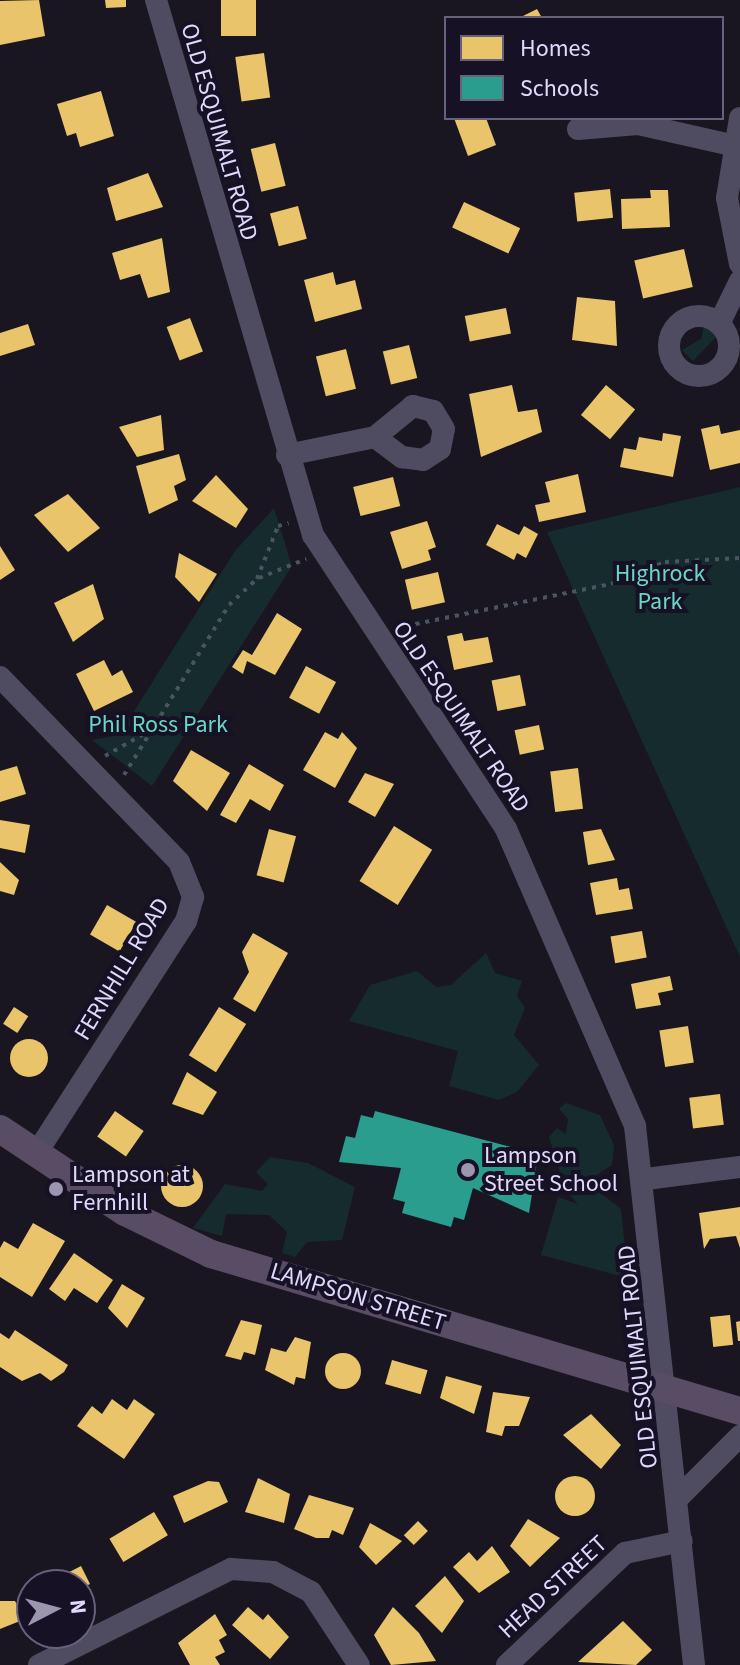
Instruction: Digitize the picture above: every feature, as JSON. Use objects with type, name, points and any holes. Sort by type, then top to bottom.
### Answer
[{"type":"main road","name":"LAMPSON STREET","points":[[0,1129],[125,1212],[211,1254],[740,1411]]},
{"type":"street","name":"OLD ESQUIMALT ROAD","points":[[156,0],[287,455],[320,552],[506,829],[628,1109],[646,1179],[694,1665]]},
{"type":"street","points":[[740,118],[727,198],[740,264]]},
{"type":"street","points":[[578,129],[638,124],[737,146]]},
{"type":"street","points":[[719,324],[740,281]]},
{"type":"street","points":[[287,455],[375,437]]},
{"type":"street","name":"FERNHILL ROAD","points":[[0,677],[85,770],[187,872],[191,909],[36,1154]]},
{"type":"street","points":[[646,1179],[740,1167]]},
{"type":"street","points":[[678,1498],[740,1436]]},
{"type":"street","name":"HEAD STREET","points":[[507,1665],[625,1553],[682,1541]]},
{"type":"street","points":[[39,1665],[231,1569],[273,1572],[311,1592],[359,1665]]},
{"type":"path","points":[[257,579],[278,526],[307,518]]},
{"type":"path","points":[[108,793],[144,733],[209,648],[229,605],[257,579],[320,552]]},
{"type":"path","points":[[373,634],[611,584],[665,562],[740,558]]},
{"type":"path","points":[[85,770],[144,733]]},
{"type":"green space","points":[[704,325],[717,336],[693,361],[682,350],[701,339]]},
{"type":"green space","name":"Highrock Park","points":[[740,487],[740,957],[547,532]]},
{"type":"green space","name":"Phil Ross Park","points":[[274,508],[292,566],[152,786],[92,740],[119,735],[235,551]]},
{"type":"green space","points":[[486,953],[495,973],[522,981],[517,996],[525,1008],[514,1035],[539,1065],[517,1092],[499,1100],[449,1086],[458,1051],[349,1021],[370,985],[417,971],[436,987],[451,985]]},
{"type":"green space","points":[[566,1103],[600,1115],[614,1145],[612,1165],[592,1178],[593,1187],[621,1209],[628,1278],[541,1255],[558,1197],[578,1204],[565,1190],[549,1137],[557,1128],[566,1134],[568,1119],[559,1109]]},
{"type":"green space","points":[[270,1157],[308,1163],[355,1187],[342,1240],[307,1242],[295,1257],[282,1253],[287,1232],[269,1215],[226,1214],[222,1236],[193,1228],[225,1184],[262,1191],[268,1184],[256,1172]]},
{"type":"building: Homes","points":[[39,0],[45,36],[0,45],[0,1]]},
{"type":"building: Homes","points":[[105,0],[126,0],[126,7],[106,8]]},
{"type":"building: Homes","points":[[221,0],[256,0],[256,36],[221,36]]},
{"type":"building: Homes","points":[[537,9],[541,16],[523,16]]},
{"type":"building: Homes","points":[[264,53],[270,98],[242,102],[235,57]]},
{"type":"building: Homes","points":[[101,91],[114,136],[80,147],[76,133],[67,136],[57,104]]},
{"type":"building: Homes","points":[[455,120],[487,120],[496,145],[468,156]]},
{"type":"building: Homes","points":[[275,143],[286,186],[261,192],[251,149]]},
{"type":"building: Homes","points":[[148,173],[163,207],[116,221],[107,188]]},
{"type":"building: Homes","points":[[610,189],[613,218],[577,222],[574,193]]},
{"type":"building: Homes","points":[[650,190],[668,190],[670,227],[622,229],[621,199],[651,198]]},
{"type":"building: Homes","points":[[464,202],[520,228],[508,254],[452,227]]},
{"type":"building: Homes","points":[[298,206],[307,239],[279,246],[270,214]]},
{"type":"building: Homes","points":[[162,238],[170,292],[148,298],[140,274],[120,280],[112,253]]},
{"type":"building: Homes","points":[[684,249],[693,287],[643,298],[634,260]]},
{"type":"building: Homes","points":[[333,272],[336,285],[355,280],[362,309],[315,322],[304,280]]},
{"type":"building: Homes","points":[[577,297],[615,301],[617,346],[572,340]]},
{"type":"building: Homes","points":[[506,308],[511,334],[470,342],[465,316]]},
{"type":"building: Homes","points":[[190,318],[203,352],[180,361],[167,327]]},
{"type":"building: Homes","points":[[28,324],[35,345],[0,356],[0,333]]},
{"type":"building: Homes","points":[[409,345],[417,378],[391,385],[383,352]]},
{"type":"building: Homes","points":[[346,349],[356,389],[326,396],[316,356]]},
{"type":"building: Homes","points":[[512,385],[518,412],[537,409],[542,432],[481,457],[469,394]]},
{"type":"building: Homes","points":[[606,385],[635,409],[610,439],[581,415]]},
{"type":"building: Homes","points":[[161,415],[164,450],[137,457],[119,427]]},
{"type":"building: Homes","points":[[719,425],[721,434],[740,430],[740,463],[710,470],[701,429]]},
{"type":"building: Homes","points":[[663,433],[681,436],[673,477],[620,467],[624,448],[636,450],[639,437],[662,441]]},
{"type":"building: Homes","points":[[179,454],[186,480],[174,486],[178,500],[149,514],[136,466]]},
{"type":"building: Homes","points":[[578,474],[586,512],[539,522],[535,505],[550,502],[545,482]]},
{"type":"building: Homes","points":[[216,475],[248,509],[236,528],[192,501]]},
{"type":"building: Homes","points":[[393,477],[400,506],[360,516],[353,487]]},
{"type":"building: Homes","points":[[68,494],[100,528],[68,552],[34,515]]},
{"type":"building: Homes","points":[[427,521],[436,547],[428,550],[431,560],[402,569],[390,532]]},
{"type":"building: Homes","points":[[497,524],[519,535],[524,526],[538,534],[526,558],[517,553],[514,560],[486,545]]},
{"type":"building: Homes","points":[[0,546],[15,570],[0,580]]},
{"type":"building: Homes","points":[[179,553],[217,574],[199,602],[175,577]]},
{"type":"building: Homes","points":[[438,572],[445,602],[412,610],[405,580]]},
{"type":"building: Homes","points":[[93,584],[104,619],[73,642],[54,603]]},
{"type":"building: Homes","points":[[277,613],[302,629],[275,675],[247,661],[243,674],[232,667],[243,650],[252,655]]},
{"type":"building: Homes","points":[[462,633],[464,641],[488,637],[493,662],[454,670],[447,636]]},
{"type":"building: Homes","points":[[104,660],[112,676],[122,670],[133,692],[94,711],[76,674]]},
{"type":"building: Homes","points":[[306,666],[336,682],[319,714],[289,698]]},
{"type":"building: Homes","points":[[520,675],[526,705],[497,711],[492,681]]},
{"type":"building: Homes","points":[[539,725],[544,749],[520,755],[515,730]]},
{"type":"building: Homes","points":[[325,732],[338,739],[342,732],[357,748],[335,788],[303,770]]},
{"type":"building: Homes","points":[[191,750],[230,773],[207,811],[173,781]]},
{"type":"building: Homes","points":[[249,764],[284,785],[270,811],[250,799],[236,823],[220,815]]},
{"type":"building: Homes","points":[[17,766],[26,794],[0,802],[0,771]]},
{"type":"building: Homes","points":[[578,768],[583,809],[555,812],[550,771]]},
{"type":"building: Homes","points":[[365,773],[394,784],[375,817],[348,802]]},
{"type":"building: Homes","points":[[0,820],[30,825],[25,853],[0,848]]},
{"type":"building: Homes","points":[[394,826],[432,850],[398,905],[360,881]]},
{"type":"building: Homes","points":[[269,829],[296,836],[284,883],[257,875]]},
{"type":"building: Homes","points":[[601,829],[615,860],[588,865],[583,832]]},
{"type":"building: Homes","points":[[0,862],[19,880],[14,895],[0,891]]},
{"type":"building: Homes","points":[[617,878],[619,890],[629,888],[633,909],[596,915],[590,883]]},
{"type":"building: Homes","points":[[107,905],[136,922],[119,951],[90,934]]},
{"type":"building: Homes","points":[[642,931],[647,958],[615,963],[610,937]]},
{"type":"building: Homes","points":[[253,933],[288,953],[255,1012],[233,999],[249,972],[242,952]]},
{"type":"building: Homes","points":[[670,976],[673,990],[658,993],[661,1005],[636,1009],[631,984]]},
{"type":"building: Homes","points":[[14,1007],[28,1016],[17,1033],[3,1024]]},
{"type":"building: Homes","points":[[219,1007],[246,1024],[216,1072],[189,1055]]},
{"type":"building: Homes","points":[[688,1026],[694,1063],[665,1067],[659,1031]]},
{"type":"building: Homes","points":[[29,1039],[43,1044],[48,1058],[43,1072],[29,1077],[15,1072],[10,1058],[15,1044]]},
{"type":"building: Homes","points":[[187,1072],[217,1092],[203,1115],[172,1104]]},
{"type":"building: Homes","points":[[720,1094],[724,1125],[693,1129],[689,1098]]},
{"type":"building: Homes","points":[[115,1111],[144,1131],[126,1156],[97,1136]]},
{"type":"building: Homes","points":[[182,1165],[197,1171],[203,1186],[197,1201],[182,1207],[167,1201],[161,1186],[167,1171]]},
{"type":"building: Homes","points":[[740,1207],[740,1248],[736,1236],[710,1239],[704,1249],[699,1213]]},
{"type":"building: Homes","points":[[33,1223],[65,1241],[32,1297],[0,1277],[0,1248],[4,1241],[18,1249]]},
{"type":"building: Homes","points":[[74,1253],[113,1280],[97,1303],[74,1288],[65,1301],[49,1289]]},
{"type":"building: Homes","points":[[122,1284],[145,1298],[127,1328],[108,1308]]},
{"type":"building: Homes","points":[[730,1315],[733,1345],[713,1347],[710,1317]]},
{"type":"building: Homes","points":[[241,1320],[262,1325],[255,1355],[244,1352],[241,1360],[225,1356]]},
{"type":"building: Homes","points":[[740,1321],[740,1341],[738,1341],[736,1322]]},
{"type":"building: Homes","points":[[15,1330],[68,1365],[64,1372],[51,1381],[40,1373],[22,1381],[0,1367],[0,1333],[9,1339]]},
{"type":"building: Homes","points":[[295,1337],[311,1342],[305,1379],[296,1377],[294,1385],[265,1370],[271,1348],[286,1352]]},
{"type":"building: Homes","points":[[343,1353],[356,1358],[361,1371],[356,1384],[343,1389],[330,1384],[325,1371],[330,1358]]},
{"type":"building: Homes","points":[[392,1360],[428,1370],[421,1394],[385,1384]]},
{"type":"building: Homes","points":[[446,1376],[482,1386],[474,1414],[440,1398]]},
{"type":"building: Homes","points":[[493,1392],[530,1397],[519,1426],[505,1426],[502,1436],[486,1432]]},
{"type":"building: Homes","points":[[112,1399],[127,1410],[134,1399],[155,1414],[124,1459],[77,1426],[92,1406],[102,1414]]},
{"type":"building: Homes","points":[[591,1414],[621,1445],[601,1469],[563,1435]]},
{"type":"building: Homes","points":[[575,1476],[589,1482],[595,1496],[589,1510],[575,1516],[561,1510],[555,1496],[561,1482]]},
{"type":"building: Homes","points":[[258,1478],[290,1494],[284,1523],[245,1512]]},
{"type":"building: Homes","points":[[208,1481],[219,1482],[228,1502],[184,1523],[173,1496]]},
{"type":"building: Homes","points":[[309,1495],[354,1508],[343,1535],[332,1530],[329,1538],[316,1538],[294,1529]]},
{"type":"building: Homes","points":[[154,1512],[168,1535],[123,1562],[109,1539]]},
{"type":"building: Homes","points":[[528,1519],[560,1538],[530,1567],[510,1546]]},
{"type":"building: Homes","points":[[418,1521],[428,1531],[414,1545],[404,1535]]},
{"type":"building: Homes","points":[[370,1523],[402,1541],[376,1565],[359,1547]]},
{"type":"building: Homes","points":[[492,1546],[510,1572],[479,1593],[453,1567],[469,1552],[477,1561]]},
{"type":"building: Homes","points":[[445,1576],[464,1601],[442,1633],[415,1606]]},
{"type":"building: Homes","points":[[0,1601],[15,1601],[16,1623],[0,1629]]},
{"type":"building: Homes","points":[[248,1607],[263,1620],[268,1614],[289,1637],[270,1659],[232,1625]]},
{"type":"building: Homes","points":[[393,1607],[419,1633],[436,1661],[391,1665],[374,1635]]},
{"type":"building: Homes","points":[[215,1614],[227,1635],[219,1640],[225,1652],[215,1657],[220,1665],[190,1665],[178,1643]]},
{"type":"building: Homes","points":[[623,1621],[652,1650],[636,1665],[578,1662]]},
{"type":"building: Schools","name":"Lampson Street School","points":[[375,1111],[526,1151],[524,1159],[537,1162],[529,1213],[473,1188],[464,1220],[454,1217],[451,1227],[402,1213],[405,1202],[393,1199],[401,1168],[339,1162],[346,1136],[355,1138],[361,1115],[373,1118]]},
{"type":"place","name":"Lampson Street School","points":[[468,1170]]},
{"type":"place","name":"Lampson at Fernhill","points":[[56,1189]]}]
